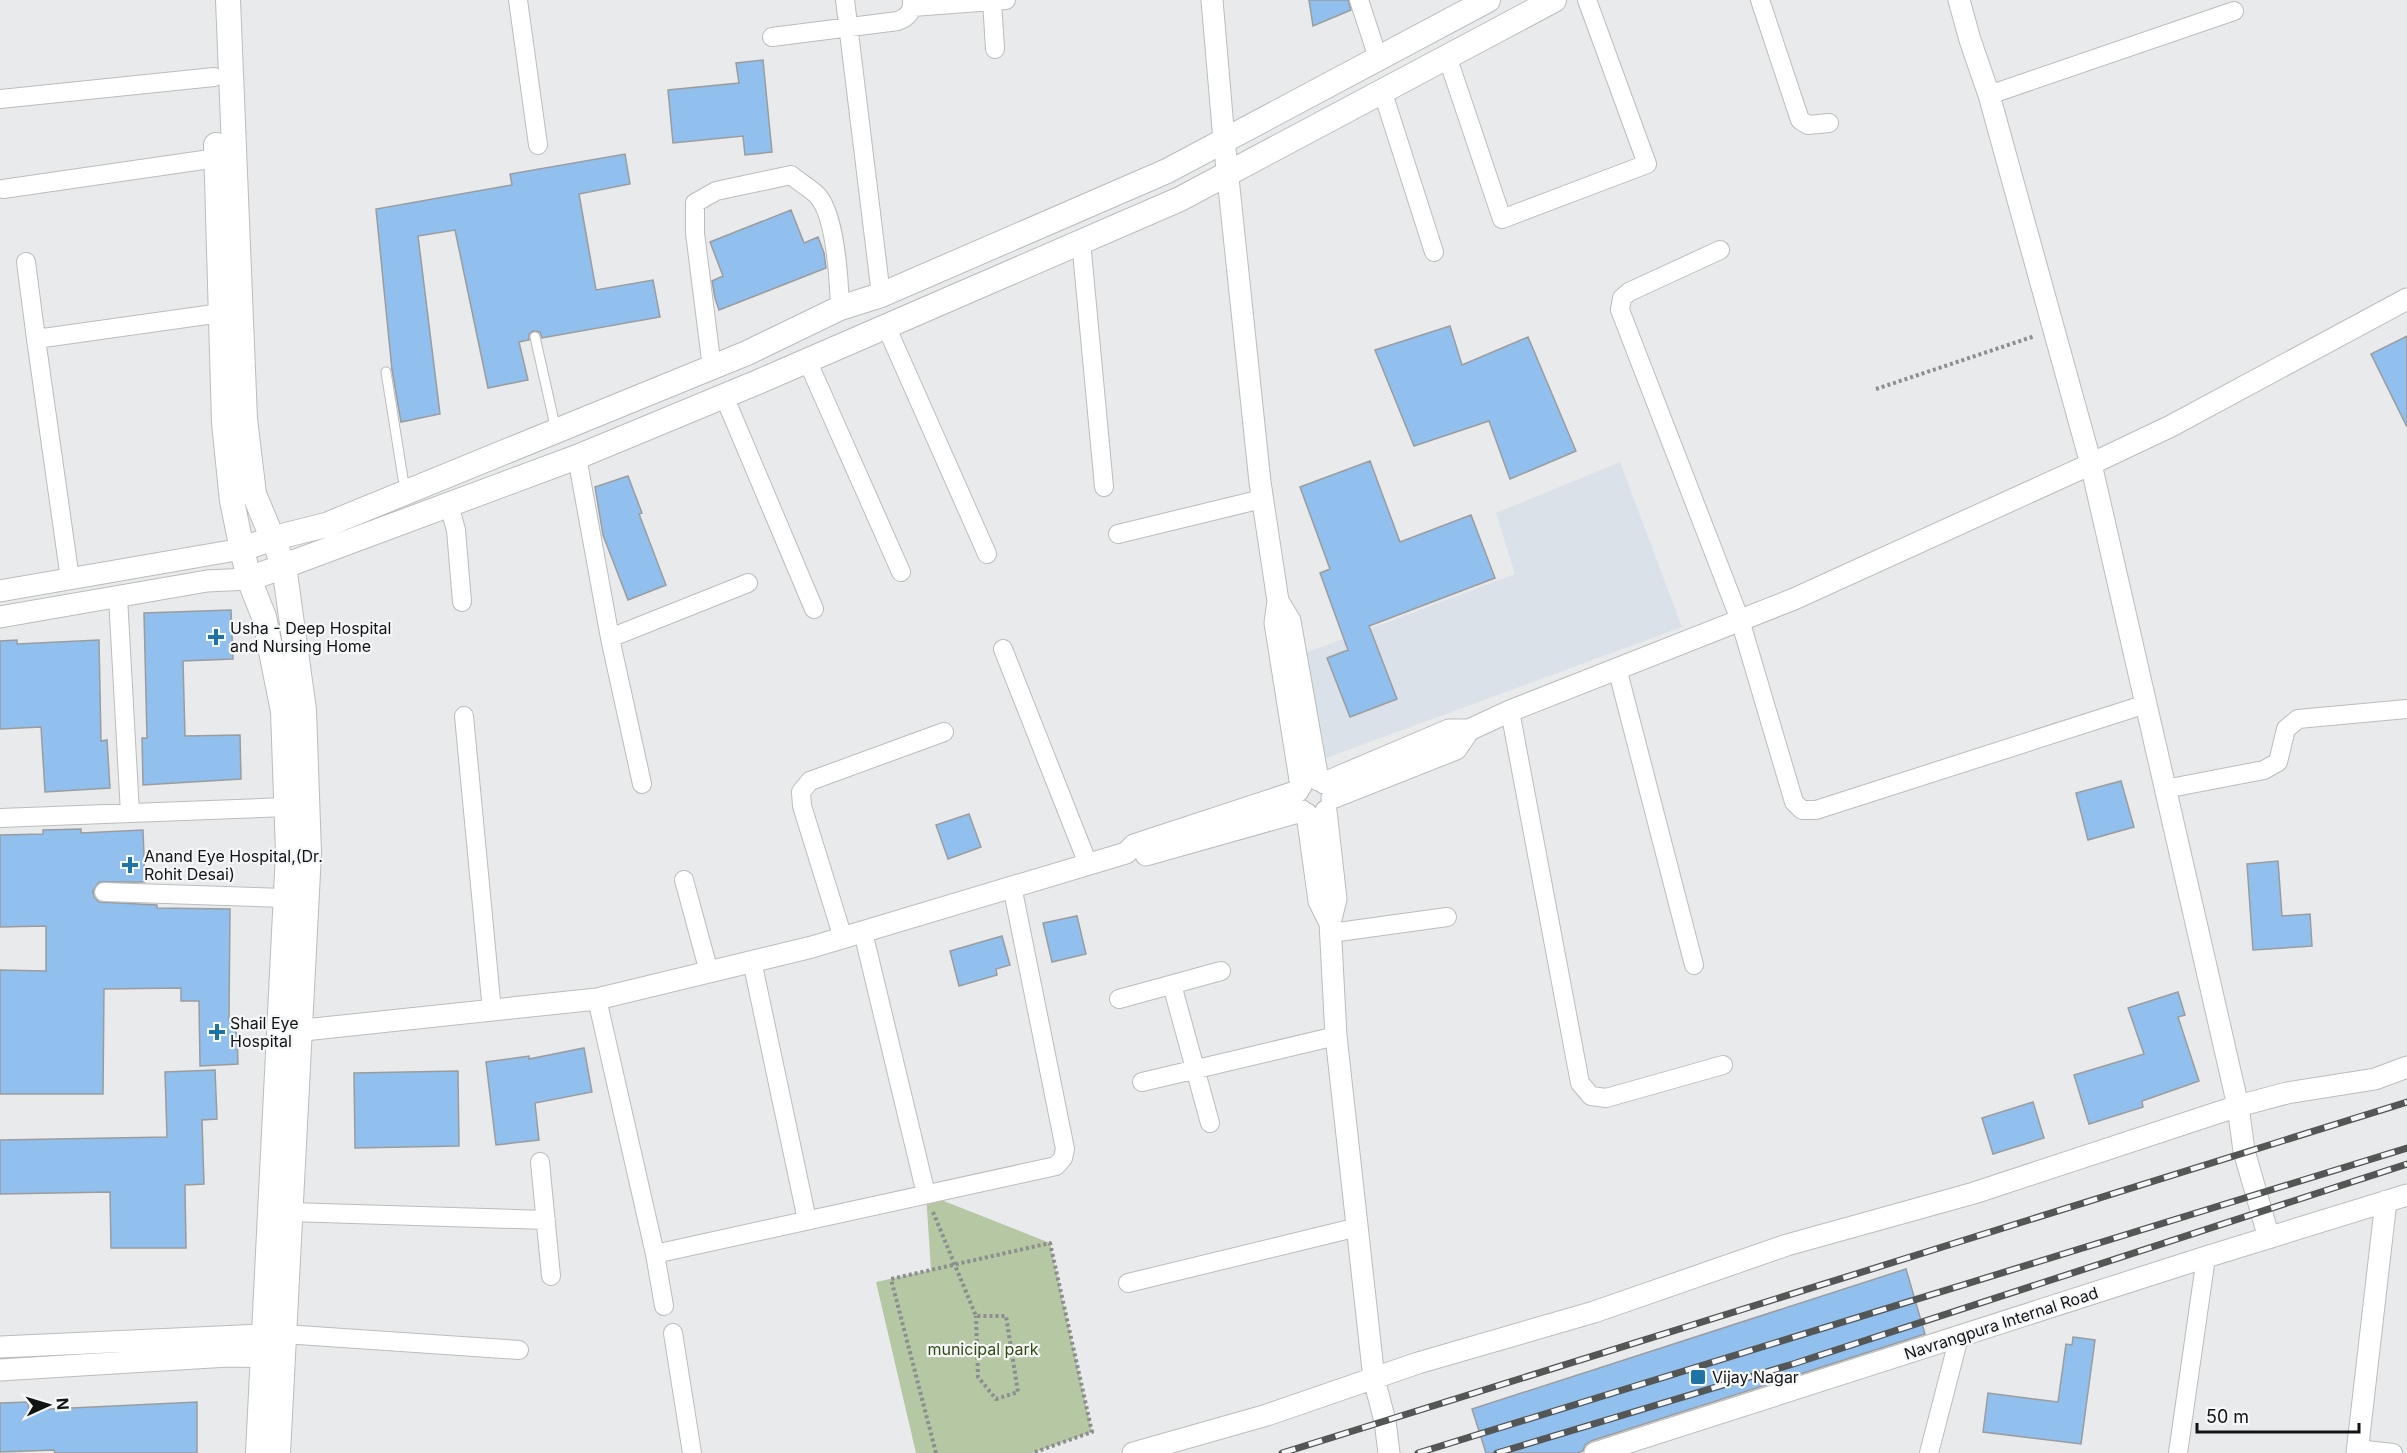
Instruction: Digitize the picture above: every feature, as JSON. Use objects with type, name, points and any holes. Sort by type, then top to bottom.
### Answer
[{"type":"main road","points":[[212,0],[224,423],[232,501],[249,579],[264,617],[283,711],[288,853],[285,898],[289,1032],[290,1212],[258,1453]]},
{"type":"main road","points":[[228,0],[245,419],[254,494],[284,566],[303,699],[305,734],[309,853],[289,1032],[273,1345],[278,1453]]},
{"type":"main road","points":[[242,549],[326,525],[557,432],[712,368],[840,308],[881,295],[1167,171],[1488,0]]},
{"type":"main road","points":[[249,579],[577,457],[1180,199],[1554,0]]},
{"type":"street","points":[[518,0],[538,145]]},
{"type":"street","points":[[845,0],[881,295]]},
{"type":"street","points":[[1212,0],[1227,173],[1262,499],[1278,601],[1275,623],[1336,899],[1330,928],[1336,1036],[1374,1379],[1385,1421],[1389,1453]]},
{"type":"street","points":[[1359,0],[1378,58]]},
{"type":"street","points":[[1447,56],[1502,219],[1647,164],[1587,0]]},
{"type":"street","points":[[1760,0],[1800,120],[1808,125],[1829,123]]},
{"type":"street","points":[[1959,0],[1989,95],[2091,464],[2238,1106],[2244,1151],[2268,1238]]},
{"type":"street","points":[[772,37],[898,21],[907,17],[912,4],[999,1],[995,49]]},
{"type":"street","points":[[1989,95],[2234,11]]},
{"type":"street","points":[[0,99],[214,77]]},
{"type":"street","points":[[1382,90],[1434,252]]},
{"type":"street","points":[[3,189],[217,158]]},
{"type":"street","points":[[712,368],[695,233],[695,202],[716,191],[791,176],[819,196],[827,214],[839,266],[840,308]]},
{"type":"street","points":[[1081,242],[1104,487]]},
{"type":"street","points":[[1720,250],[1629,292],[1622,297],[1620,310],[1740,620],[1794,802],[1802,810],[1816,810],[2146,704]]},
{"type":"street","points":[[26,262],[70,579]]},
{"type":"street","points":[[289,1032],[597,999],[709,972],[843,938],[1126,853],[1137,857],[1456,749],[1469,730],[1510,711],[1794,599],[2091,464],[2171,426],[2407,299]]},
{"type":"street","points":[[36,339],[221,313]]},
{"type":"street","points":[[886,326],[987,554]]},
{"type":"street","points":[[807,360],[901,572]]},
{"type":"street","points":[[724,396],[814,609]]},
{"type":"street","points":[[577,457],[610,638],[642,784]]},
{"type":"street","points":[[1118,534],[1262,499]]},
{"type":"street","points":[[449,505],[456,530],[462,602]]},
{"type":"street","points":[[0,591],[242,549]]},
{"type":"street","points":[[0,617],[207,581],[249,579]]},
{"type":"street","points":[[610,638],[748,583]]},
{"type":"street","points":[[118,597],[130,813]]},
{"type":"street","points":[[1003,649],[1088,864]]},
{"type":"street","points":[[1617,668],[1694,965]]},
{"type":"street","points":[[2165,789],[2264,770],[2278,762],[2286,729],[2298,719],[2407,710]]},
{"type":"street","points":[[1510,711],[1580,1083],[1591,1096],[1606,1098],[1723,1065]]},
{"type":"street","points":[[464,716],[492,1011]]},
{"type":"street","points":[[843,938],[802,806],[801,792],[810,781],[944,732]]},
{"type":"street","points":[[0,818],[286,807]]},
{"type":"street","points":[[684,880],[709,972]]},
{"type":"street","points":[[655,1254],[1056,1166],[1064,1158],[1065,1149],[1012,886]]},
{"type":"street","points":[[104,892],[285,898]]},
{"type":"street","points":[[1330,928],[1447,917]]},
{"type":"street","points":[[863,932],[926,1194]]},
{"type":"street","points":[[752,961],[807,1220]]},
{"type":"street","points":[[1119,999],[1221,971]]},
{"type":"street","points":[[1172,986],[1210,1123]]},
{"type":"street","points":[[597,999],[655,1254],[664,1306]]},
{"type":"street","points":[[1142,1082],[1336,1036]]},
{"type":"street","points":[[1133,1453],[1267,1415],[1418,1364],[1594,1312],[1787,1245],[1974,1193],[2238,1106],[2287,1093],[2375,1079],[2407,1067]]},
{"type":"street","points":[[540,1162],[551,1276]]},
{"type":"street","name":"Navrangpura Internal Road","points":[[1595,1453],[2407,1195]]},
{"type":"street","points":[[2386,1201],[2357,1451],[2393,1453]]},
{"type":"street","points":[[290,1212],[546,1220]]},
{"type":"street","points":[[1128,1283],[1358,1227]]},
{"type":"street","points":[[2178,1453],[2206,1257]]},
{"type":"street","points":[[674,1333],[693,1453]]},
{"type":"street","points":[[1929,1453],[1959,1337]]},
{"type":"street","points":[[0,1347],[273,1345],[519,1350]]},
{"type":"street","points":[[0,1371],[273,1345]]},
{"type":"lane","points":[[535,337],[557,432]]},
{"type":"lane","points":[[386,372],[405,493]]},
{"type":"path","points":[[1876,389],[2053,331]]},
{"type":"path","points":[[926,1194],[976,1317],[978,1377],[996,1399],[1018,1392],[1006,1316],[976,1317]]},
{"type":"path","points":[[936,1453],[891,1279],[1050,1243],[1092,1432],[1032,1453]]},
{"type":"shaded area","points":[[1620,462],[1682,627],[1326,758],[1303,654],[1515,574],[1496,513]]},
{"type":"green space","name":"municipal park","points":[[926,1194],[1050,1243],[1092,1432],[1032,1453],[916,1453],[876,1282],[931,1270]]},
{"type":"building","points":[[1309,0],[1348,0],[1351,10],[1313,26]]},
{"type":"building","points":[[763,60],[772,152],[745,155],[743,136],[673,143],[668,90],[739,83],[736,63]]},
{"type":"building","points":[[625,154],[630,184],[579,194],[596,290],[653,280],[660,317],[542,338],[540,332],[533,331],[529,334],[529,340],[519,342],[528,380],[488,388],[455,230],[418,236],[440,414],[401,422],[392,370],[376,209],[512,185],[510,174]]},
{"type":"building","points":[[791,210],[804,243],[818,237],[824,253],[826,268],[719,310],[712,281],[723,276],[710,242]]},
{"type":"building","points":[[1450,326],[1462,365],[1528,337],[1576,451],[1510,479],[1489,421],[1414,446],[1375,350]]},
{"type":"building","points":[[2407,336],[2407,427],[2371,354]]},
{"type":"building","points":[[1370,461],[1400,542],[1471,515],[1495,578],[1369,626],[1397,699],[1350,717],[1327,658],[1348,650],[1320,573],[1330,569],[1300,487]]},
{"type":"building","points":[[628,476],[642,513],[639,514],[666,585],[628,600],[603,535],[595,487]]},
{"type":"building","points":[[231,610],[233,659],[183,661],[185,736],[240,735],[241,779],[143,785],[142,738],[147,738],[144,613]]},
{"type":"building","points":[[17,640],[17,644],[99,640],[101,741],[107,740],[110,788],[45,792],[41,727],[0,729],[0,641]]},
{"type":"building","points":[[2121,781],[2134,827],[2088,840],[2076,793]]},
{"type":"building","points":[[969,814],[981,847],[948,859],[936,825]]},
{"type":"building","points":[[81,829],[81,833],[143,830],[145,882],[99,882],[93,891],[94,897],[99,902],[157,905],[157,908],[230,909],[229,1020],[237,1034],[238,1064],[200,1066],[199,1001],[181,1001],[181,988],[104,989],[103,1094],[0,1094],[0,970],[46,971],[46,926],[0,927],[0,835],[43,834],[43,830]]},
{"type":"building","points":[[2278,861],[2282,916],[2310,914],[2312,946],[2253,950],[2247,864]]},
{"type":"building","points":[[1077,916],[1086,954],[1052,962],[1043,923]]},
{"type":"building","points":[[1002,936],[1010,965],[996,969],[997,975],[959,986],[950,951]]},
{"type":"building","points":[[2178,992],[2185,1015],[2178,1017],[2199,1081],[2142,1101],[2143,1107],[2089,1124],[2074,1075],[2144,1054],[2128,1008]]},
{"type":"building","points":[[584,1048],[592,1092],[535,1103],[539,1140],[496,1145],[486,1062],[529,1056],[529,1059]]},
{"type":"building","points":[[215,1070],[217,1119],[202,1120],[204,1184],[185,1185],[186,1248],[111,1248],[110,1192],[0,1194],[0,1140],[167,1137],[165,1072]]},
{"type":"building","points":[[458,1071],[459,1146],[355,1148],[354,1073]]},
{"type":"building","points":[[2033,1102],[2044,1138],[1993,1154],[1982,1118]]},
{"type":"building","name":"Vijay Nagar","points":[[1906,1269],[1925,1334],[1591,1441],[1585,1445],[1583,1451],[1577,1453],[1486,1453],[1472,1409]]},
{"type":"building","points":[[2073,1337],[2095,1340],[2081,1444],[1983,1432],[1988,1393],[2058,1402],[2066,1344],[2072,1345]]},
{"type":"building","points":[[28,1402],[29,1410],[197,1402],[197,1453],[55,1453],[54,1450],[0,1452],[0,1403]]},
{"type":"railway","points":[[1282,1453],[2407,1102]]},
{"type":"railway","points":[[1418,1453],[2407,1148]]},
{"type":"railway","points":[[1497,1453],[1793,1364],[2407,1164]]},
{"type":"place","name":"Usha - Deep Hospital and Nursing Home","points":[[216,637]]},
{"type":"place","name":"Anand Eye Hospital,(Dr. Rohit Desai)","points":[[130,865]]},
{"type":"place","name":"Shail Eye Hospital","points":[[217,1032]]},
{"type":"place","name":"Vijay Nagar","points":[[1698,1377]]}]
